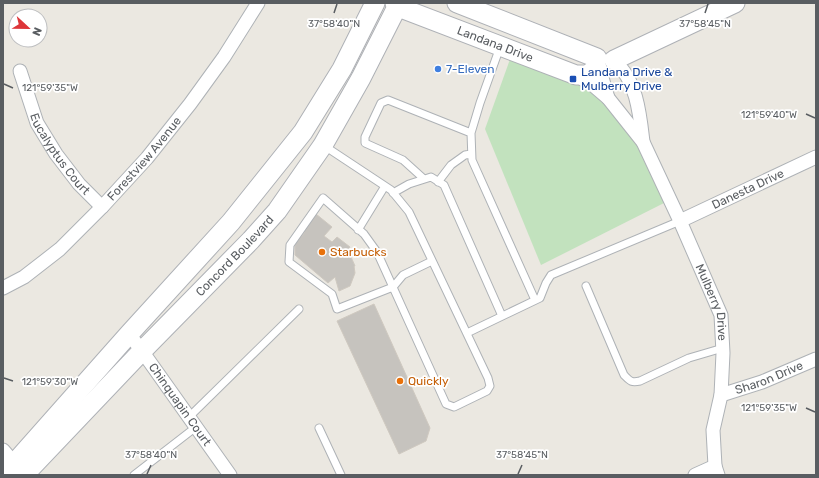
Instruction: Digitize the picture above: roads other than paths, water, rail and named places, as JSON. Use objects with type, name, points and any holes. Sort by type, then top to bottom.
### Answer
[{"type":"street","name":"Concord Boulevard","points":[[15,467],[142,351],[251,240],[277,211],[323,145],[342,69],[375,3]]},
{"type":"street","name":"Landana Drive","points":[[457,3],[605,64]]},
{"type":"street","points":[[576,76],[587,75],[605,64],[736,3]]},
{"type":"street","name":"Concord Boulevard","points":[[15,467],[129,334],[231,222],[303,132],[332,107],[361,78],[397,4]]},
{"type":"street","name":"Landana Drive","points":[[397,4],[576,76]]},
{"type":"street","name":"Forestview Avenue","points":[[3,288],[24,277],[60,249],[102,207],[147,158],[224,58],[253,5]]},
{"type":"street","name":"Mulberry Drive","points":[[608,98],[605,64],[618,65],[628,78],[634,94],[639,114],[643,142]]},
{"type":"street","name":"Eucalyptus Court","points":[[20,71],[37,123],[56,154],[78,184],[102,207]]},
{"type":"street","name":"Mulberry Drive","points":[[576,76],[594,86],[608,98],[643,142],[680,221],[720,315],[723,348],[721,395],[713,430],[717,470]]},
{"type":"street","name":"Danesta Drive","points":[[680,221],[816,158]]},
{"type":"street","name":"Chinquapin Court","points":[[129,334],[230,475]]},
{"type":"street","name":"Sharon Drive","points":[[721,395],[762,382],[816,359]]},
{"type":"street","points":[[695,475],[717,470]]},
{"type":"lane","points":[[500,46],[471,133],[471,154],[472,160],[535,300]]},
{"type":"lane","points":[[424,179],[403,160],[365,143],[364,137],[381,103],[388,100],[471,133]]},
{"type":"lane","points":[[323,145],[385,186],[409,212],[488,378],[490,386],[487,391],[454,407],[446,404],[393,287],[377,252],[364,234],[323,198],[290,245],[289,262],[332,294],[337,309],[393,287],[403,275],[432,261]]},
{"type":"lane","points":[[438,182],[451,165],[465,155],[471,154]]},
{"type":"lane","points":[[393,193],[408,184],[431,177],[444,185],[502,316]]},
{"type":"lane","points":[[358,230],[385,186]]},
{"type":"lane","points":[[467,333],[540,298],[551,275],[680,221]]},
{"type":"lane","points":[[586,286],[624,375],[631,381],[640,381],[689,358],[723,348]]},
{"type":"lane","points":[[134,475],[192,422],[300,309]]},
{"type":"lane","points":[[319,428],[341,475]]},
{"type":"place","name":"7-Eleven","points":[[438,69]]},
{"type":"place","name":"Landana Drive & Mulberry Drive","points":[[573,79]]},
{"type":"place","name":"Starbucks","points":[[322,252]]},
{"type":"place","name":"Quickly","points":[[400,381]]}]
